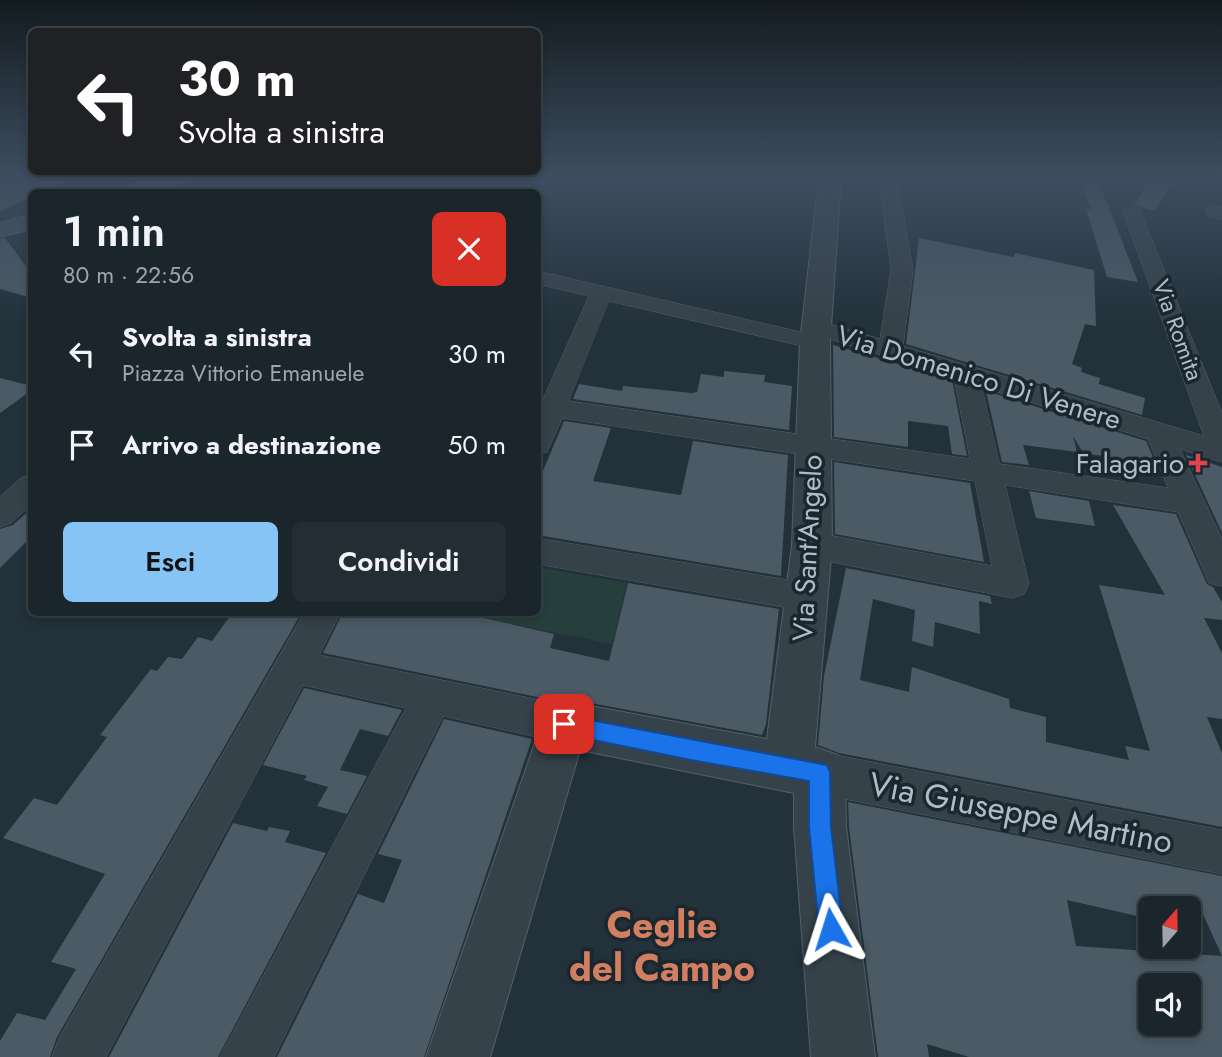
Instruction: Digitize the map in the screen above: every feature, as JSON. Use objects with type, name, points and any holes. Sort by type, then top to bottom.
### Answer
[{"type":"street","name":"Via Sant'Angelo","points":[[826,226],[816,334],[812,545],[806,597],[804,770],[820,827],[844,1057]]},
{"type":"street","points":[[890,349],[902,270],[895,226]]},
{"type":"street","name":"Via Romita","points":[[1137,226],[1222,450]]},
{"type":"street","name":"Via Domenico Di Venere","points":[[541,278],[601,294],[890,349],[1222,450]]},
{"type":"street","points":[[541,436],[601,294]]},
{"type":"street","points":[[812,545],[1012,584],[986,473],[967,373]]},
{"type":"street","points":[[554,408],[1189,502]]},
{"type":"street","points":[[1159,433],[1221,573]]},
{"type":"street","points":[[0,515],[28,490]]},
{"type":"street","points":[[541,552],[806,597]]},
{"type":"street","points":[[78,1057],[322,616]]},
{"type":"street","points":[[295,666],[564,724],[804,770]]},
{"type":"street","points":[[246,1057],[433,696]]},
{"type":"street","points":[[458,1057],[564,724]]},
{"type":"street","name":"Via Giuseppe Martino","points":[[804,770],[1222,852]]},
{"type":"green space","points":[[541,568],[627,583],[612,644],[486,619],[487,616],[541,616]]},
{"type":"building","points":[[1091,226],[1116,226],[1138,282],[1107,277]]},
{"type":"building","points":[[5,238],[28,269],[28,297],[0,289],[0,239]]},
{"type":"building","points":[[919,238],[1014,257],[1015,253],[1094,270],[1096,326],[1085,324],[1072,364],[1082,368],[1081,372],[1100,378],[1099,384],[1145,398],[1142,415],[906,344]]},
{"type":"building","points":[[833,345],[952,380],[967,456],[952,454],[948,426],[908,421],[908,447],[834,437]]},
{"type":"building","points":[[724,371],[765,375],[764,382],[792,386],[789,430],[573,399],[579,384],[622,391],[623,386],[692,393],[697,392],[701,374],[724,377]]},
{"type":"building","points":[[0,378],[28,385],[28,393],[0,413]]},
{"type":"building","points":[[986,391],[1146,441],[1156,464],[1083,453],[1073,436],[1077,452],[1023,445],[1029,465],[1002,462]]},
{"type":"building","points":[[564,421],[611,428],[593,481],[661,492],[681,495],[693,441],[788,455],[781,576],[541,536],[541,476]]},
{"type":"building","points":[[1186,455],[1222,467],[1222,533]]},
{"type":"building","points":[[834,462],[970,483],[984,562],[835,534]]},
{"type":"building","points":[[1029,491],[1089,501],[1095,526],[1036,518]]},
{"type":"building","points":[[1113,505],[1176,514],[1207,584],[1213,587],[1222,602],[1222,620],[1204,618],[1222,653],[1222,719],[1207,717],[1222,753],[1222,827],[839,753],[818,745],[824,676],[846,568],[990,596],[992,604],[979,601],[980,634],[935,622],[933,647],[912,641],[915,610],[873,599],[860,680],[909,692],[912,667],[1009,699],[1010,708],[1046,717],[1046,742],[1129,760],[1125,746],[1150,751],[1099,585],[1165,595]]},
{"type":"building","points":[[28,512],[28,540],[0,568],[0,529],[13,525]]},
{"type":"building","points":[[628,583],[779,609],[766,724],[762,735],[564,698],[557,701],[323,653],[341,616],[475,616],[554,634],[550,648],[609,661]]},
{"type":"building","points":[[230,616],[300,616],[57,1037],[50,1057],[0,1057],[0,1041],[17,1013],[45,1020],[76,969],[51,962],[105,874],[3,838],[34,798],[57,805],[107,737],[100,735],[151,669],[157,671],[168,657],[182,659],[198,637],[212,641]]},
{"type":"building","points":[[304,688],[402,710],[388,736],[360,729],[340,770],[367,776],[347,814],[317,806],[328,787],[304,780],[307,776],[263,765]]},
{"type":"building","points":[[444,719],[532,739],[424,1057],[277,1057],[358,894],[384,903],[402,860],[378,854]]},
{"type":"building","points":[[848,802],[1222,876],[1222,956],[1222,1057],[969,1057],[927,1044],[929,1057],[878,1057]]},
{"type":"building","points":[[233,823],[267,831],[269,827],[290,831],[285,842],[326,853],[218,1057],[109,1057]]},
{"type":"place","name":"Falagario","points":[[1198,463]]},
{"type":"district","name":"Ceglie del Campo","points":[[662,946]]},
{"type":"route","points":[[564,724],[820,773],[820,827],[831,929]]}]
